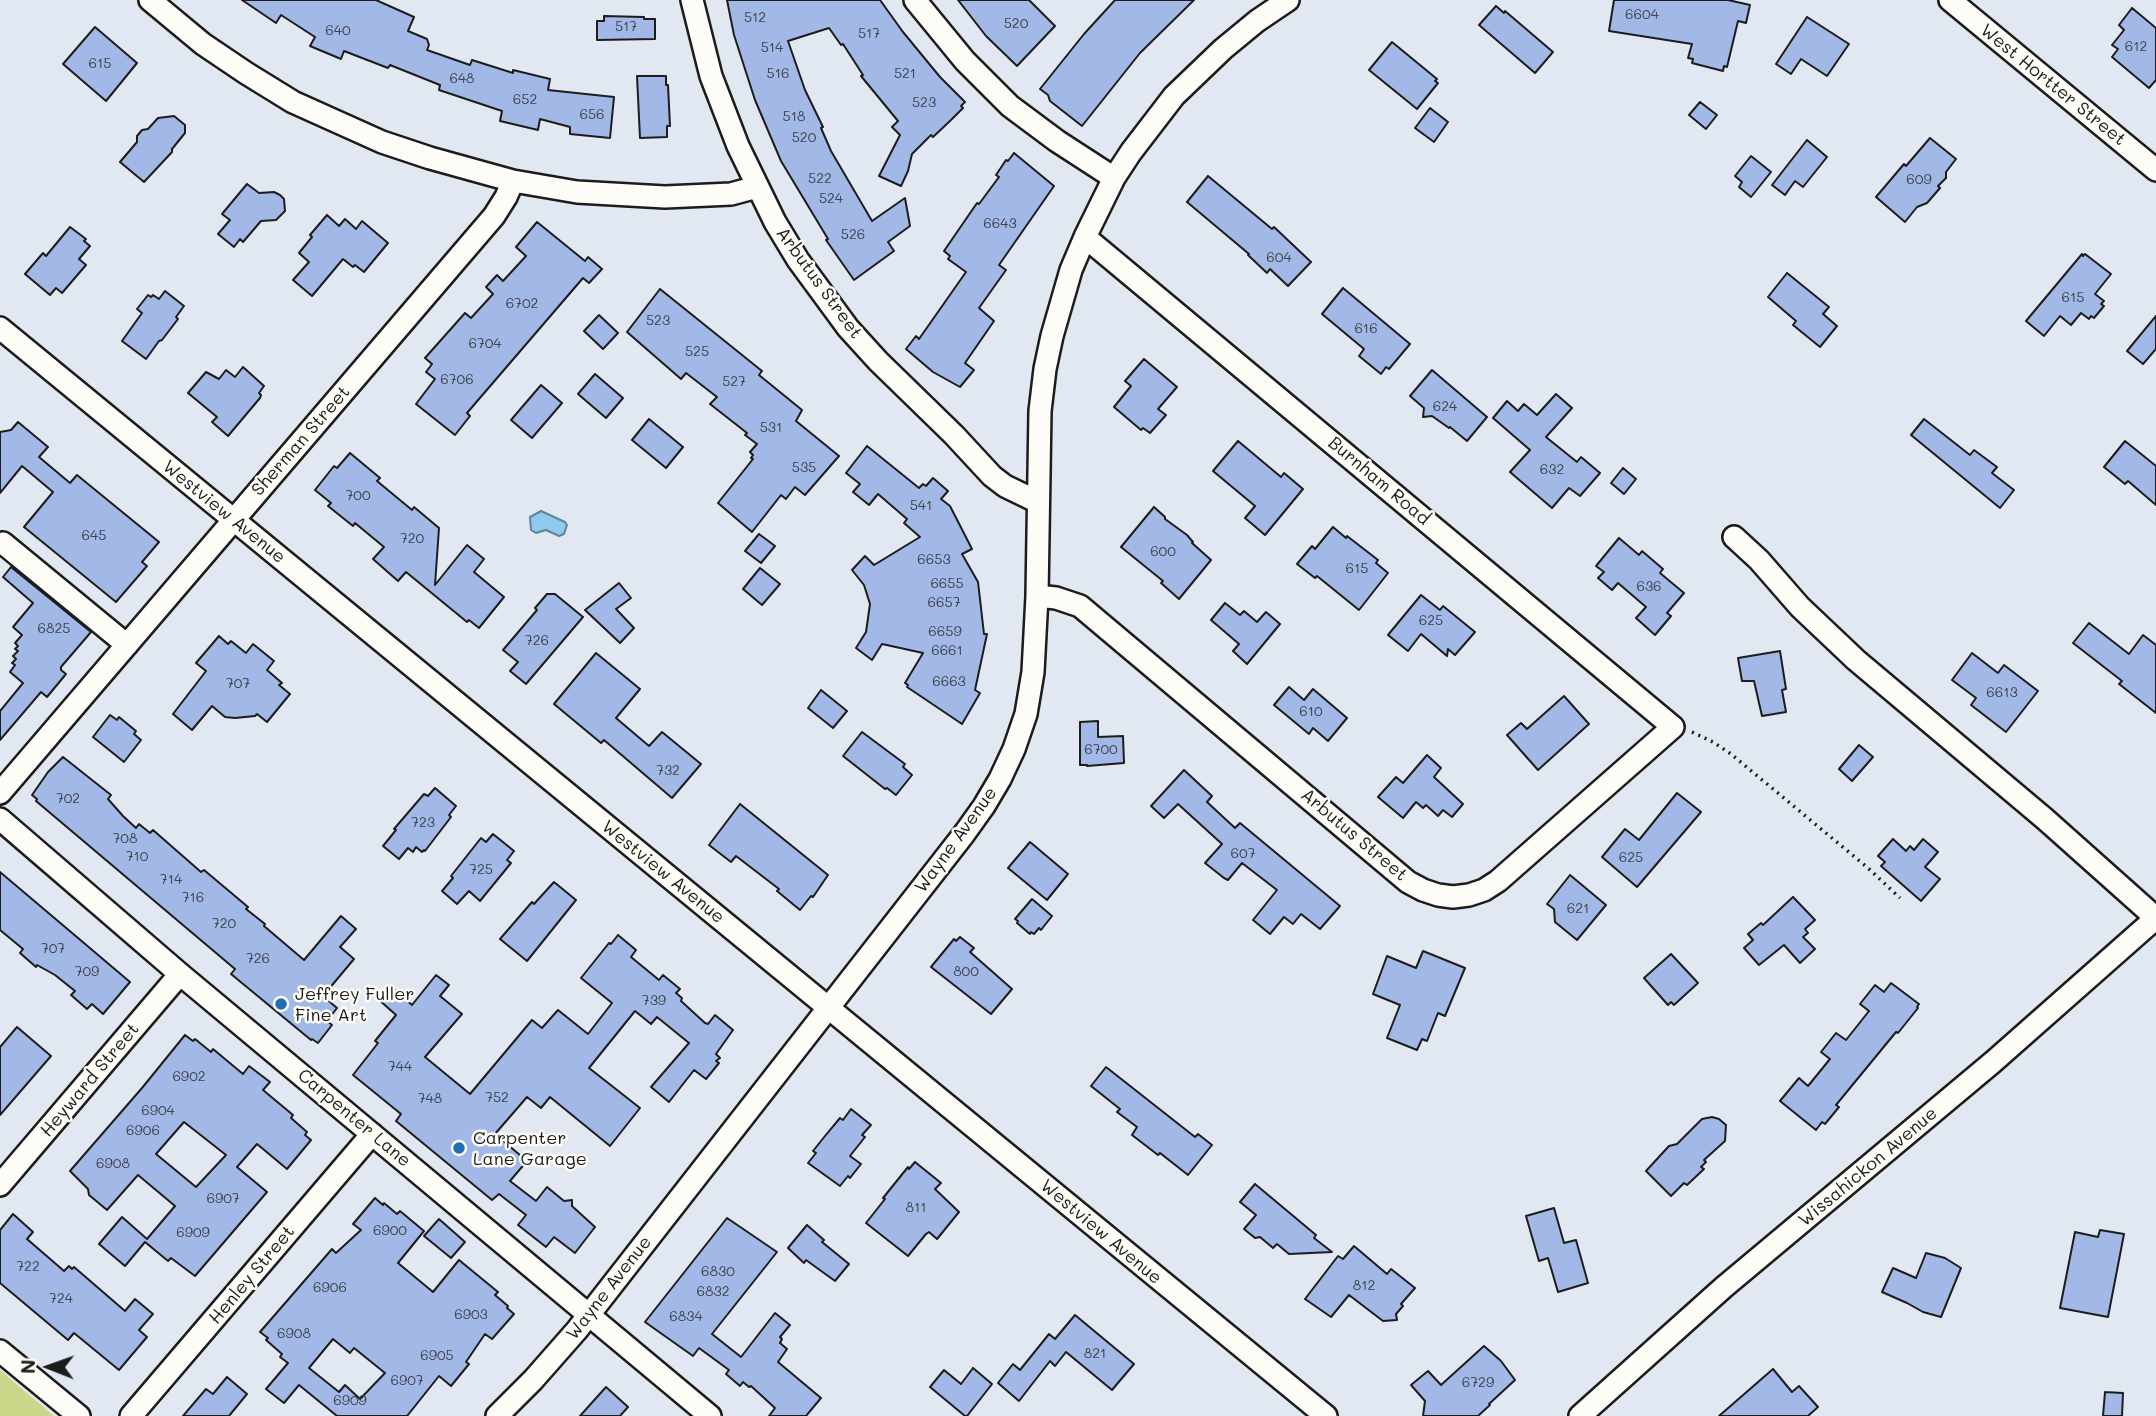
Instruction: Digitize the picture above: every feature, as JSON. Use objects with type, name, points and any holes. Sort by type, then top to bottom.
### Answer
[{"type":"street","points":[[149,0],[246,74],[293,102],[382,142],[475,172],[577,192],[665,197],[731,194],[757,187]]},
{"type":"street","name":"Arbutus Street","points":[[692,0],[711,76],[737,146],[775,222],[798,260],[848,328],[992,476],[1005,486],[1038,502]]},
{"type":"street","points":[[915,0],[965,61],[1010,106],[1114,178]]},
{"type":"street","name":"Wayne Avenue","points":[[497,1416],[589,1315],[984,806],[1000,779],[1026,714],[1033,672],[1039,442],[1045,369],[1060,303],[1085,237],[1114,178],[1148,130],[1182,89],[1223,49],[1287,0]]},
{"type":"street","name":"West Hortter Street","points":[[1950,0],[2156,170]]},
{"type":"street","name":"Sherman Street","points":[[0,793],[494,216],[513,181]]},
{"type":"street","name":"Burnham Road","points":[[1085,237],[1673,727]]},
{"type":"street","name":"Westview Avenue","points":[[0,328],[1326,1416]]},
{"type":"street","points":[[1734,537],[1759,560],[1800,607],[1856,660],[2045,819],[2156,918]]},
{"type":"street","points":[[3,543],[127,645]]},
{"type":"street","name":"Arbutus Street","points":[[1037,596],[1068,600],[1080,606],[1408,882],[1438,895],[1469,895],[1485,890],[1498,881],[1673,727]]},
{"type":"street","name":"Carpenter Lane","points":[[0,819],[180,974],[710,1416]]},
{"type":"street","name":"Wissahickon Avenue","points":[[1580,1416],[1724,1287],[2011,1046],[2156,918]]},
{"type":"street","name":"Heyward Street","points":[[0,1185],[180,974]]},
{"type":"street","name":"Henley Street","points":[[131,1416],[372,1134]]},
{"type":"street","points":[[0,1351],[79,1416]]},
{"type":"path","points":[[1673,727],[1697,733],[1731,754],[1900,898]]},
{"type":"green space","points":[[0,1370],[54,1416],[0,1416]]},
{"type":"water","points":[[541,511],[565,522],[567,525],[564,534],[559,536],[546,530],[536,533],[531,530],[530,517]]},
{"type":"building","points":[[242,0],[376,0],[414,17],[408,31],[427,39],[427,50],[470,65],[472,60],[513,73],[513,70],[550,79],[548,90],[614,97],[610,138],[570,134],[570,127],[540,119],[538,130],[500,121],[502,111],[439,90],[440,85],[390,65],[388,68],[344,51],[341,59],[310,46],[315,37],[281,15],[276,23]]},
{"type":"building","points":[[727,0],[880,0],[940,77],[965,102],[961,106],[963,108],[951,120],[912,154],[901,186],[879,176],[900,135],[892,127],[898,121],[861,76],[863,75],[843,44],[841,45],[829,28],[788,41],[831,151],[872,221],[905,198],[910,226],[888,242],[894,251],[854,280],[826,240],[828,239],[781,161],[755,100],[734,35]]},
{"type":"building","points":[[958,0],[1029,0],[1055,26],[1017,66],[986,36]]},
{"type":"building","points":[[1115,0],[1194,0],[1140,53],[1082,126],[1050,101],[1048,95],[1040,89]]},
{"type":"building","points":[[1614,0],[1728,0],[1750,5],[1746,23],[1738,21],[1727,67],[1724,66],[1723,71],[1692,63],[1693,59],[1688,58],[1692,44],[1609,31]]},
{"type":"building","points":[[1496,6],[1553,52],[1535,73],[1479,25]]},
{"type":"building","points":[[2132,8],[2156,28],[2156,80],[2149,88],[2112,57],[2118,49],[2112,45],[2124,30],[2119,25]]},
{"type":"building","points":[[604,16],[655,19],[655,39],[597,40],[597,21],[604,21]]},
{"type":"building","points":[[1807,17],[1849,44],[1827,76],[1801,59],[1791,74],[1776,64]]},
{"type":"building","points":[[95,27],[137,63],[106,101],[63,64]]},
{"type":"building","points":[[1392,42],[1437,79],[1435,81],[1438,83],[1417,109],[1369,70]]},
{"type":"building","points":[[637,76],[666,76],[670,126],[667,126],[667,137],[640,138]]},
{"type":"building","points":[[1700,102],[1717,115],[1706,129],[1689,115]]},
{"type":"building","points":[[1430,108],[1448,122],[1434,142],[1415,128]]},
{"type":"building","points":[[174,116],[185,125],[185,133],[172,152],[144,182],[120,162],[137,142],[137,136],[142,130],[148,129],[158,118]]},
{"type":"building","points":[[1930,138],[1956,159],[1946,172],[1946,178],[1938,186],[1940,188],[1927,203],[1917,207],[1905,222],[1876,197]]},
{"type":"building","points":[[1807,140],[1827,157],[1803,187],[1795,181],[1785,195],[1772,185]]},
{"type":"building","points":[[1014,153],[1054,186],[999,265],[1006,270],[979,308],[994,321],[965,363],[974,370],[960,387],[933,372],[906,349],[916,336],[919,339],[966,272],[948,259],[950,256],[944,251],[977,203],[979,204],[999,177],[996,175],[1006,160]]},
{"type":"building","points":[[1751,156],[1771,172],[1751,197],[1739,187],[1742,182],[1735,176]]},
{"type":"building","points":[[1208,176],[1272,229],[1274,227],[1311,262],[1288,286],[1270,269],[1267,273],[1249,254],[1187,202]]},
{"type":"building","points":[[247,184],[259,193],[274,192],[280,195],[284,199],[285,211],[276,220],[261,221],[243,242],[240,239],[234,247],[218,234],[230,220],[222,214]]},
{"type":"building","points":[[327,215],[339,226],[345,219],[356,229],[362,221],[388,243],[364,272],[343,259],[312,296],[293,280],[309,262],[299,253]]},
{"type":"building","points":[[537,222],[585,261],[588,257],[602,269],[589,283],[583,278],[467,413],[470,416],[455,435],[416,404],[435,379],[426,372],[432,364],[425,358],[465,313],[471,318],[493,294],[486,287],[497,275],[503,281],[526,256],[516,247]]},
{"type":"building","points":[[70,227],[86,239],[84,241],[90,246],[79,259],[86,265],[62,293],[56,288],[50,295],[25,274],[43,253],[46,256]]},
{"type":"building","points":[[2082,254],[2111,274],[2095,294],[2104,301],[2101,304],[2104,306],[2094,318],[2091,316],[2089,319],[2081,313],[2071,325],[2060,316],[2044,336],[2026,321]]},
{"type":"building","points":[[1787,273],[1829,307],[1823,314],[1837,326],[1820,347],[1793,325],[1796,321],[1768,297]]},
{"type":"building","points":[[1343,288],[1410,344],[1389,369],[1386,367],[1381,374],[1359,356],[1364,349],[1322,314]]},
{"type":"building","points":[[660,289],[762,371],[759,375],[802,410],[796,421],[839,456],[805,495],[795,487],[786,499],[781,495],[752,532],[718,503],[753,459],[750,452],[757,444],[710,404],[717,397],[686,373],[681,379],[627,332]]},
{"type":"building","points":[[165,291],[184,306],[176,317],[178,319],[146,359],[122,341],[142,313],[137,309],[148,295],[159,299]]},
{"type":"building","points":[[599,315],[618,333],[603,349],[584,331]]},
{"type":"building","points":[[2156,316],[2156,349],[2143,364],[2127,351]]},
{"type":"building","points":[[1144,359],[1177,387],[1158,409],[1166,415],[1150,433],[1143,428],[1141,430],[1114,407],[1131,386],[1125,381]]},
{"type":"building","points":[[243,367],[264,386],[259,393],[260,398],[228,436],[212,422],[217,417],[188,393],[206,372],[219,379],[226,370],[235,377]]},
{"type":"building","points":[[1432,370],[1487,417],[1467,441],[1432,416],[1423,417],[1424,408],[1410,396]]},
{"type":"building","points":[[595,374],[623,398],[606,418],[578,394]]},
{"type":"building","points":[[541,385],[562,403],[532,438],[511,420]]},
{"type":"building","points":[[1556,394],[1572,408],[1546,437],[1577,462],[1581,457],[1600,473],[1580,496],[1569,488],[1552,508],[1510,472],[1530,450],[1493,418],[1507,401],[1518,411],[1524,404],[1537,415]]},
{"type":"building","points":[[649,419],[683,447],[666,468],[632,440]]},
{"type":"building","points":[[1924,419],[1970,455],[1974,450],[1997,467],[1992,473],[2014,490],[2000,508],[1911,435]]},
{"type":"building","points":[[18,422],[48,447],[39,457],[70,483],[77,475],[159,542],[142,562],[147,566],[116,602],[24,527],[53,492],[22,466],[0,493],[0,432],[11,430]]},
{"type":"building","points":[[1238,441],[1281,477],[1284,473],[1303,489],[1265,535],[1245,518],[1255,506],[1213,471]]},
{"type":"building","points":[[2125,441],[2156,466],[2156,505],[2128,481],[2125,484],[2104,467]]},
{"type":"building","points":[[867,446],[919,488],[923,484],[926,486],[933,478],[948,491],[941,499],[950,506],[972,549],[962,554],[978,582],[984,634],[987,634],[975,690],[980,693],[962,724],[907,687],[905,683],[923,653],[882,644],[872,660],[856,648],[866,632],[870,604],[864,585],[852,570],[865,556],[874,565],[920,537],[904,523],[907,519],[878,494],[869,505],[853,492],[860,484],[846,473]]},
{"type":"building","points":[[350,453],[380,478],[377,481],[439,528],[435,585],[467,545],[484,559],[474,572],[504,597],[479,628],[469,620],[467,622],[406,572],[398,581],[373,559],[384,547],[355,523],[353,526],[328,506],[331,503],[315,490],[334,466],[337,468]]},
{"type":"building","points":[[1623,468],[1636,479],[1624,494],[1611,483]]},
{"type":"building","points":[[1154,507],[1211,560],[1179,599],[1161,583],[1163,581],[1121,547]]},
{"type":"building","points":[[1333,527],[1378,560],[1376,563],[1388,573],[1359,610],[1317,576],[1315,578],[1297,564],[1312,546],[1315,549]]},
{"type":"building","points":[[759,534],[775,546],[761,563],[745,551]]},
{"type":"building","points":[[1619,538],[1639,555],[1642,551],[1663,569],[1660,573],[1684,593],[1667,613],[1671,616],[1655,635],[1636,618],[1646,607],[1618,583],[1612,590],[1598,578],[1604,572],[1596,566]]},
{"type":"building","points":[[11,567],[91,632],[61,667],[66,674],[47,697],[41,692],[0,740],[0,711],[23,683],[10,672],[15,665],[12,663],[16,659],[13,656],[18,651],[15,649],[18,646],[15,643],[22,635],[13,627],[33,603],[3,577]]},
{"type":"building","points":[[760,568],[780,584],[762,605],[743,589]]},
{"type":"building","points":[[619,583],[631,598],[616,609],[634,628],[620,643],[585,610]]},
{"type":"building","points":[[547,594],[555,594],[583,617],[526,684],[510,671],[518,662],[503,650]]},
{"type":"building","points":[[1421,595],[1440,610],[1443,606],[1475,632],[1455,655],[1448,649],[1447,656],[1421,634],[1408,651],[1388,635]]},
{"type":"building","points":[[1225,603],[1240,615],[1244,611],[1257,622],[1266,612],[1280,624],[1247,664],[1233,651],[1239,644],[1211,620]]},
{"type":"building","points":[[2089,623],[2129,654],[2143,635],[2156,645],[2156,713],[2119,684],[2122,681],[2073,643]]},
{"type":"building","points":[[219,636],[228,644],[231,641],[246,653],[253,644],[274,661],[267,670],[290,694],[267,722],[257,714],[225,717],[212,706],[192,730],[173,714],[206,671],[196,663]]},
{"type":"building","points":[[1780,651],[1786,689],[1782,690],[1786,712],[1762,716],[1754,681],[1742,681],[1738,658]]},
{"type":"building","points":[[596,653],[640,689],[616,718],[649,746],[662,732],[701,764],[672,798],[604,740],[601,743],[554,704]]},
{"type":"building","points":[[1972,653],[1998,673],[2004,665],[2038,691],[2006,732],[1971,705],[1976,698],[1952,680]]},
{"type":"building","points":[[1289,687],[1304,700],[1313,689],[1347,718],[1328,741],[1313,728],[1309,734],[1274,705]]},
{"type":"building","points":[[821,690],[847,711],[833,728],[808,708]]},
{"type":"building","points":[[1564,696],[1589,724],[1538,770],[1507,735],[1521,723],[1527,729]]},
{"type":"building","points":[[110,715],[117,720],[119,717],[136,731],[134,734],[141,740],[124,762],[93,737]]},
{"type":"building","points":[[1098,721],[1098,737],[1123,736],[1124,763],[1080,765],[1080,722]]},
{"type":"building","points":[[862,732],[905,764],[903,767],[912,775],[896,795],[843,756]]},
{"type":"building","points":[[1859,745],[1873,757],[1852,781],[1839,769]]},
{"type":"building","points":[[1427,755],[1441,768],[1434,777],[1463,804],[1452,817],[1443,810],[1438,816],[1426,805],[1423,808],[1416,802],[1403,818],[1378,797],[1396,777],[1403,783]]},
{"type":"building","points":[[63,757],[111,795],[108,799],[136,828],[139,824],[150,833],[153,830],[201,872],[204,870],[304,960],[341,916],[356,929],[340,947],[354,959],[323,996],[337,1008],[327,1021],[332,1025],[318,1043],[231,974],[235,969],[36,801],[32,795],[48,772]]},
{"type":"building","points":[[1184,770],[1212,796],[1207,802],[1235,828],[1240,823],[1340,906],[1320,929],[1301,914],[1293,924],[1284,917],[1270,934],[1253,920],[1277,890],[1242,863],[1228,880],[1224,878],[1205,863],[1222,844],[1178,804],[1164,818],[1151,806]]},
{"type":"building","points":[[435,788],[456,806],[449,815],[451,817],[425,851],[422,852],[416,847],[413,852],[408,848],[399,859],[383,846],[424,794],[428,796]]},
{"type":"building","points":[[1677,793],[1701,812],[1637,887],[1602,857],[1625,829],[1639,840]]},
{"type":"building","points":[[740,804],[828,875],[800,910],[777,891],[779,889],[736,856],[731,862],[709,845]]},
{"type":"building","points":[[493,834],[514,851],[507,860],[511,863],[480,901],[469,891],[457,904],[442,891],[481,838],[486,842]]},
{"type":"building","points":[[1893,839],[1906,851],[1910,846],[1914,850],[1923,839],[1938,852],[1925,867],[1940,879],[1921,901],[1881,866],[1885,862],[1878,856]]},
{"type":"building","points":[[1030,842],[1068,874],[1047,900],[1008,868]]},
{"type":"building","points":[[0,872],[130,982],[103,1014],[92,1004],[87,1009],[71,995],[75,991],[55,975],[37,965],[36,967],[20,953],[23,949],[0,930]]},
{"type":"building","points":[[1570,875],[1606,905],[1577,940],[1555,922],[1554,909],[1547,904]]},
{"type":"building","points":[[554,882],[576,900],[527,961],[500,939],[532,902],[534,904]]},
{"type":"building","points":[[1793,897],[1815,920],[1805,929],[1808,933],[1803,937],[1815,949],[1800,963],[1784,945],[1759,965],[1744,948],[1753,940],[1748,934],[1761,923],[1763,925]]},
{"type":"building","points":[[1032,899],[1052,916],[1041,930],[1039,928],[1034,934],[1030,934],[1015,919]]},
{"type":"building","points":[[618,935],[636,950],[631,957],[659,980],[663,975],[680,989],[676,993],[682,998],[681,1001],[705,1023],[708,1024],[715,1015],[733,1030],[716,1054],[720,1058],[716,1061],[719,1063],[706,1079],[694,1070],[669,1102],[651,1087],[689,1043],[657,1017],[651,1024],[635,1011],[589,1068],[640,1108],[610,1146],[550,1097],[541,1108],[527,1097],[495,1134],[527,1161],[510,1181],[536,1201],[547,1187],[564,1201],[572,1200],[572,1206],[595,1227],[575,1253],[554,1237],[546,1247],[518,1225],[526,1215],[499,1194],[492,1200],[396,1121],[401,1114],[353,1075],[396,1015],[378,999],[390,986],[412,1005],[436,975],[449,985],[440,996],[462,1014],[425,1057],[470,1094],[532,1020],[542,1028],[558,1010],[588,1034],[612,1003],[581,978]]},
{"type":"building","points":[[960,937],[974,948],[970,952],[1012,989],[991,1014],[931,967],[954,939],[956,941]]},
{"type":"building","points":[[1423,951],[1465,968],[1445,1016],[1438,1013],[1427,1041],[1422,1039],[1417,1050],[1387,1038],[1400,1005],[1373,994],[1387,956],[1416,968]]},
{"type":"building","points":[[1671,954],[1698,983],[1674,1005],[1671,1002],[1668,1005],[1644,978]]},
{"type":"building","points":[[1891,983],[1919,1004],[1918,1008],[1836,1105],[1839,1107],[1825,1124],[1822,1122],[1816,1130],[1780,1101],[1799,1078],[1808,1086],[1830,1059],[1821,1052],[1836,1033],[1846,1040],[1869,1011],[1860,1004],[1875,985],[1884,992]]},
{"type":"building","points":[[17,1027],[51,1056],[0,1115],[0,1047]]},
{"type":"building","points":[[185,1035],[193,1041],[195,1039],[211,1052],[213,1049],[243,1074],[249,1066],[270,1082],[263,1090],[293,1115],[291,1118],[307,1132],[305,1135],[311,1140],[287,1169],[257,1144],[237,1167],[267,1192],[195,1276],[171,1258],[168,1261],[145,1242],[125,1266],[99,1244],[122,1217],[147,1239],[175,1206],[138,1175],[107,1210],[89,1195],[88,1189],[70,1171]],"holes":[[[184,1122],[226,1155],[196,1187],[156,1154]]]},
{"type":"building","points":[[1106,1067],[1195,1137],[1198,1134],[1212,1145],[1188,1175],[1132,1135],[1137,1127],[1117,1112],[1120,1109],[1091,1086]]},
{"type":"building","points":[[851,1109],[871,1125],[850,1156],[861,1164],[840,1186],[808,1163],[816,1153],[813,1151],[840,1118],[843,1120]]},
{"type":"building","points":[[1712,1117],[1726,1125],[1725,1141],[1704,1160],[1706,1162],[1701,1167],[1704,1169],[1671,1196],[1646,1171],[1669,1146],[1677,1144],[1702,1119]]},
{"type":"building","points":[[915,1162],[941,1183],[935,1189],[959,1212],[937,1239],[929,1232],[908,1256],[866,1223],[885,1199],[883,1198]]},
{"type":"building","points":[[1255,1184],[1316,1235],[1314,1238],[1332,1252],[1289,1254],[1277,1244],[1273,1248],[1244,1229],[1256,1215],[1240,1202]]},
{"type":"building","points":[[375,1198],[397,1214],[400,1211],[424,1231],[398,1263],[433,1292],[459,1260],[498,1292],[495,1295],[514,1314],[492,1339],[485,1334],[466,1362],[469,1364],[451,1386],[439,1376],[407,1416],[337,1416],[299,1385],[284,1403],[266,1389],[288,1363],[260,1332],[332,1249],[336,1253],[361,1230],[353,1224]],"holes":[[[333,1339],[350,1353],[354,1348],[385,1373],[360,1399],[345,1385],[339,1392],[309,1368]]]},
{"type":"building","points":[[1554,1208],[1564,1243],[1576,1240],[1588,1283],[1558,1292],[1548,1258],[1539,1261],[1526,1216]]},
{"type":"building","points":[[13,1214],[33,1232],[27,1239],[64,1271],[69,1266],[72,1269],[74,1267],[125,1311],[135,1299],[153,1314],[139,1330],[147,1337],[119,1370],[74,1333],[68,1340],[0,1283],[0,1230]]},
{"type":"building","points":[[727,1218],[777,1252],[712,1334],[741,1357],[775,1313],[790,1325],[780,1337],[780,1343],[787,1349],[778,1362],[821,1398],[806,1416],[769,1416],[775,1408],[751,1386],[743,1382],[740,1386],[726,1374],[729,1370],[699,1348],[693,1356],[645,1322]]},
{"type":"building","points":[[439,1219],[465,1242],[451,1258],[424,1236]]},
{"type":"building","points":[[807,1225],[824,1240],[822,1242],[849,1264],[835,1281],[806,1260],[804,1263],[788,1248]]},
{"type":"building","points":[[2100,1230],[2124,1234],[2108,1317],[2060,1308],[2075,1232],[2098,1237]]},
{"type":"building","points":[[1354,1246],[1387,1274],[1391,1269],[1415,1288],[1401,1304],[1403,1306],[1396,1314],[1397,1320],[1383,1321],[1349,1295],[1331,1317],[1305,1299],[1338,1256],[1343,1259]]},
{"type":"building","points":[[1926,1253],[1945,1258],[1961,1268],[1941,1317],[1923,1312],[1882,1292],[1893,1268],[1916,1278]]},
{"type":"building","points":[[1075,1315],[1134,1364],[1112,1390],[1066,1352],[1055,1366],[1050,1361],[1019,1401],[998,1383],[1013,1364],[1020,1370],[1049,1334],[1055,1339]]},
{"type":"building","points":[[1484,1346],[1501,1361],[1515,1380],[1478,1416],[1423,1416],[1425,1401],[1411,1385],[1428,1371],[1441,1385]]},
{"type":"building","points":[[973,1368],[992,1384],[965,1416],[930,1387],[944,1370],[961,1384]]},
{"type":"building","points":[[1773,1369],[1792,1392],[1799,1386],[1818,1407],[1808,1416],[1719,1416]]},
{"type":"building","points":[[227,1377],[247,1394],[229,1416],[183,1416],[206,1389],[213,1394]]},
{"type":"building","points":[[606,1387],[628,1407],[620,1416],[580,1416]]},
{"type":"building","points":[[2105,1392],[2123,1393],[2122,1416],[2103,1416]]},
{"type":"place","name":"Jeffrey Fuller Fine Art","points":[[281,1004]]},
{"type":"place","name":"Carpenter Lane Garage","points":[[459,1148]]}]
